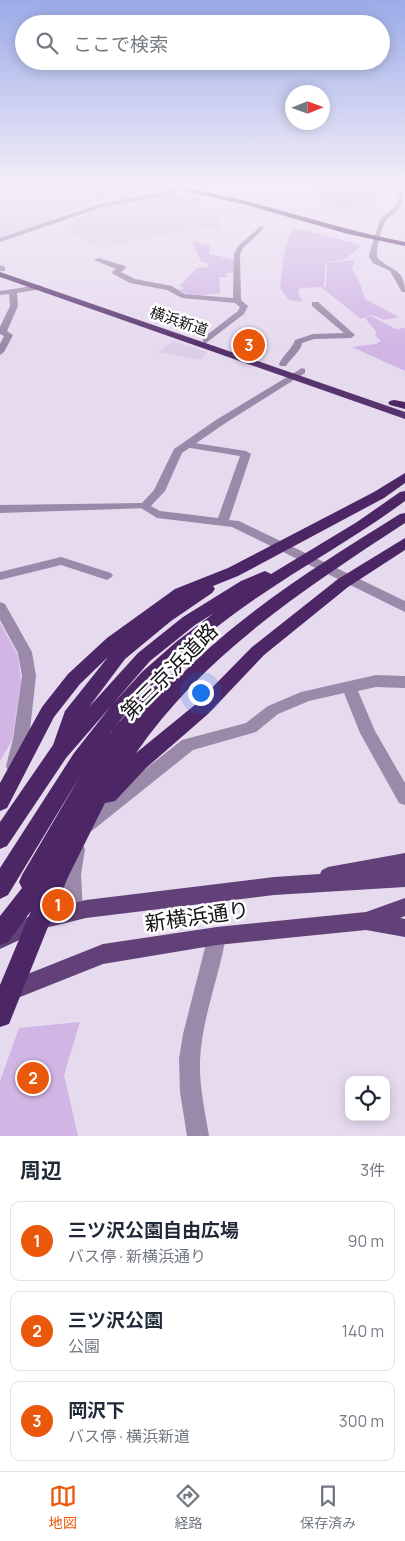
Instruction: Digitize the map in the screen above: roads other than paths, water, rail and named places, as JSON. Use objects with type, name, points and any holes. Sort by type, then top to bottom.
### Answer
[{"type":"highway","points":[[349,238],[405,249]]},
{"type":"highway","points":[[376,238],[405,244]]},
{"type":"highway","name":"横浜新道","points":[[0,270],[292,377],[405,416]]},
{"type":"highway","name":"横浜新道","points":[[42,286],[283,364],[401,406]]},
{"type":"highway","points":[[59,752],[71,716],[119,655],[165,617],[233,572],[379,495],[405,477]]},
{"type":"highway","name":"第三京浜道路","points":[[0,888],[52,801],[80,760],[113,715],[164,662],[231,609],[405,495]]},
{"type":"highway","name":"第三京浜道路","points":[[0,1015],[63,865],[83,825],[120,761],[140,733],[161,708],[203,665],[227,644],[324,568],[405,517]]},
{"type":"highway","points":[[0,934],[112,789],[139,762],[202,709],[258,651],[343,583],[405,543]]},
{"type":"highway","points":[[0,839],[59,752],[144,656],[189,621],[246,585],[323,548]]},
{"type":"highway","points":[[0,802],[48,712],[74,679],[94,659],[134,625],[180,593],[233,572]]},
{"type":"highway","points":[[0,939],[52,841],[104,756],[138,713],[172,682],[227,644]]},
{"type":"main road","points":[[274,886],[405,861]]},
{"type":"main road","name":"新横浜通り","points":[[0,939],[44,919],[74,911],[274,886],[405,878]]},
{"type":"main road","name":"新横浜通り","points":[[0,995],[103,954],[217,936],[366,921],[405,907]]},
{"type":"main road","points":[[366,921],[405,928]]},
{"type":"street","points":[[237,302],[237,254],[240,247],[250,238]]},
{"type":"street","points":[[378,238],[372,257],[393,270],[405,290]]},
{"type":"street","points":[[98,260],[122,268],[116,272],[133,281],[169,288],[182,296],[237,302],[244,306],[241,312],[206,340]]},
{"type":"street","points":[[0,293],[42,286]]},
{"type":"street","points":[[0,352],[9,335],[2,332],[14,306],[13,292]]},
{"type":"street","points":[[283,364],[287,356],[298,347],[298,342],[313,337],[351,335],[315,304]]},
{"type":"street","points":[[145,506],[159,491],[178,451],[220,422],[302,371]]},
{"type":"street","points":[[188,445],[246,454],[223,522]]},
{"type":"street","points":[[0,509],[145,506],[157,514],[235,524],[405,607]]},
{"type":"street","points":[[0,576],[61,561],[107,576]]},
{"type":"street","points":[[368,598],[405,614]]},
{"type":"street","points":[[0,607],[16,640],[25,652],[29,676],[21,739],[0,811]]},
{"type":"street","points":[[74,911],[72,875],[78,832],[188,745],[236,734],[251,728],[273,710],[306,696],[376,681],[405,682]]},
{"type":"street","points":[[349,687],[368,733],[405,798]]},
{"type":"street","points":[[198,1136],[190,1074],[191,1049],[212,965],[217,936]]},
{"type":"place","name":"岡沢下","points":[[249,345]]},
{"type":"place","name":"三ツ沢公園自由広場","points":[[58,905]]},
{"type":"place","name":"三ツ沢公園","points":[[33,1078]]}]
